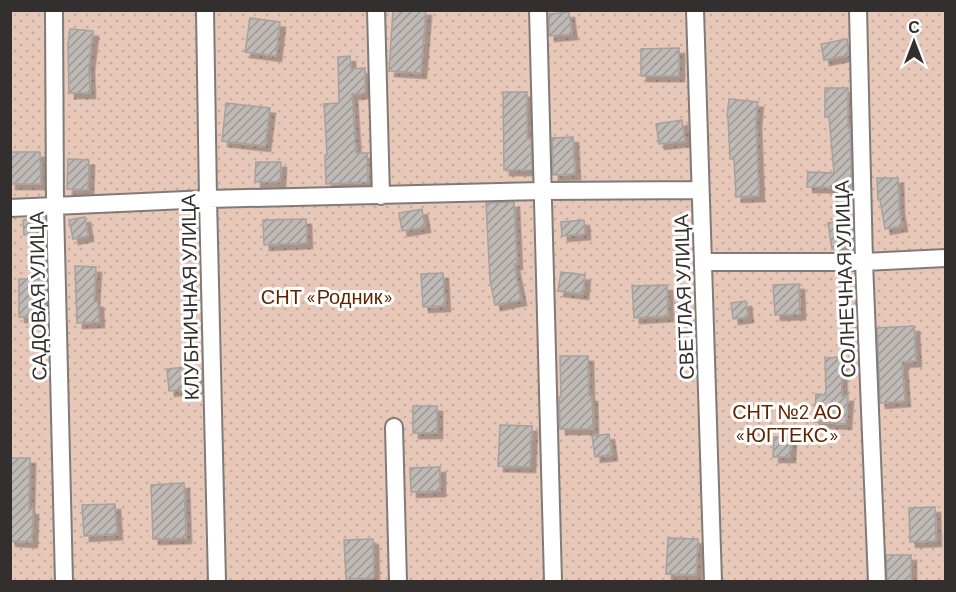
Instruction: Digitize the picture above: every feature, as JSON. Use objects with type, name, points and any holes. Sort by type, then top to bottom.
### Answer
[{"type":"street","name":"САДОВАЯ УЛИЦА","points":[[54,10],[64,582]]},
{"type":"street","name":"КЛУБНИЧНАЯ УЛИЦА","points":[[205,10],[217,582]]},
{"type":"street","points":[[376,10],[381,196]]},
{"type":"street","points":[[538,10],[553,582]]},
{"type":"street","name":"СВЕТЛАЯ УЛИЦА","points":[[696,10],[713,582]]},
{"type":"street","name":"СОЛНЕЧНАЯ УЛИЦА","points":[[858,10],[864,262],[877,582]]},
{"type":"street","points":[[10,208],[208,199],[544,191],[700,190]]},
{"type":"street","points":[[703,262],[864,262],[945,258]]},
{"type":"street","points":[[394,427],[398,582]]},
{"type":"green space","name":"СНТ «Родник»","points":[[10,11],[945,11],[945,581],[11,581]]},
{"type":"building","points":[[393,10],[426,10],[421,73],[389,71]]},
{"type":"building","points":[[569,12],[572,34],[549,36],[549,14]]},
{"type":"building","points":[[250,18],[280,22],[276,56],[245,52]]},
{"type":"building","points":[[70,29],[93,31],[89,66],[90,93],[69,93]]},
{"type":"building","points":[[847,39],[849,55],[824,60],[821,44]]},
{"type":"building","points":[[679,48],[679,76],[641,76],[641,49]]},
{"type":"building","points":[[350,56],[351,69],[365,68],[365,93],[352,94],[356,153],[367,153],[368,182],[326,184],[324,104],[339,103],[338,57]]},
{"type":"building","points":[[825,88],[848,88],[852,188],[807,187],[808,172],[834,173],[829,117],[825,117]]},
{"type":"building","points":[[503,92],[527,92],[527,139],[531,139],[532,170],[504,170]]},
{"type":"building","points":[[729,99],[758,102],[756,122],[759,196],[736,197],[734,159],[730,159],[727,117]]},
{"type":"building","points":[[226,103],[270,108],[265,146],[222,141]]},
{"type":"building","points":[[682,120],[685,141],[659,144],[656,124]]},
{"type":"building","points":[[573,137],[575,174],[553,175],[552,138]]},
{"type":"building","points":[[10,152],[40,152],[41,184],[10,184]]},
{"type":"building","points":[[68,159],[89,160],[88,190],[67,189]]},
{"type":"building","points":[[256,162],[281,162],[280,182],[255,182]]},
{"type":"building","points":[[877,178],[898,178],[902,226],[885,229],[880,200],[878,200]]},
{"type":"building","points":[[514,202],[517,264],[514,264],[521,300],[495,305],[490,280],[486,203]]},
{"type":"building","points":[[422,209],[425,227],[402,231],[399,213]]},
{"type":"building","points":[[85,217],[88,236],[73,239],[69,220]]},
{"type":"building","points":[[40,218],[41,234],[24,235],[23,220]]},
{"type":"building","points":[[306,219],[307,243],[264,245],[263,220]]},
{"type":"building","points":[[852,219],[853,245],[832,249],[828,223]]},
{"type":"building","points":[[584,220],[585,234],[562,236],[561,222]]},
{"type":"building","points":[[75,266],[96,267],[94,302],[98,302],[99,322],[77,323]]},
{"type":"building","points":[[561,272],[585,275],[583,294],[558,291]]},
{"type":"building","points":[[443,273],[445,306],[423,307],[421,274]]},
{"type":"building","points":[[19,279],[44,279],[44,317],[19,317]]},
{"type":"building","points":[[799,284],[800,314],[775,315],[773,285]]},
{"type":"building","points":[[667,285],[668,316],[634,318],[632,286]]},
{"type":"building","points":[[746,301],[748,317],[733,319],[731,303]]},
{"type":"building","points":[[914,326],[916,361],[902,362],[905,401],[880,403],[877,328]]},
{"type":"building","points":[[560,356],[588,356],[593,429],[560,429]]},
{"type":"building","points":[[841,357],[842,396],[848,396],[846,424],[814,422],[816,394],[826,395],[825,358]]},
{"type":"building","points":[[195,366],[197,388],[169,391],[167,369]]},
{"type":"building","points":[[413,406],[437,406],[437,433],[413,433]]},
{"type":"building","points":[[500,425],[532,426],[530,467],[498,466]]},
{"type":"building","points":[[609,434],[612,455],[595,457],[592,436]]},
{"type":"building","points":[[774,437],[791,437],[790,457],[773,457]]},
{"type":"building","points":[[10,458],[30,458],[29,509],[33,509],[32,542],[10,541]]},
{"type":"building","points":[[440,467],[440,491],[411,492],[410,468]]},
{"type":"building","points":[[184,483],[186,538],[153,539],[151,485]]},
{"type":"building","points":[[115,504],[117,534],[84,536],[82,505]]},
{"type":"building","points":[[935,507],[936,541],[910,542],[909,508]]},
{"type":"building","points":[[668,538],[698,539],[696,575],[666,574]]},
{"type":"building","points":[[373,539],[374,578],[346,579],[344,540]]},
{"type":"building","points":[[886,555],[911,555],[911,582],[887,582]]},
{"type":"park label","name":"СНТ №2 АО «ЮГТЕКС»","points":[[787,422]]}]
